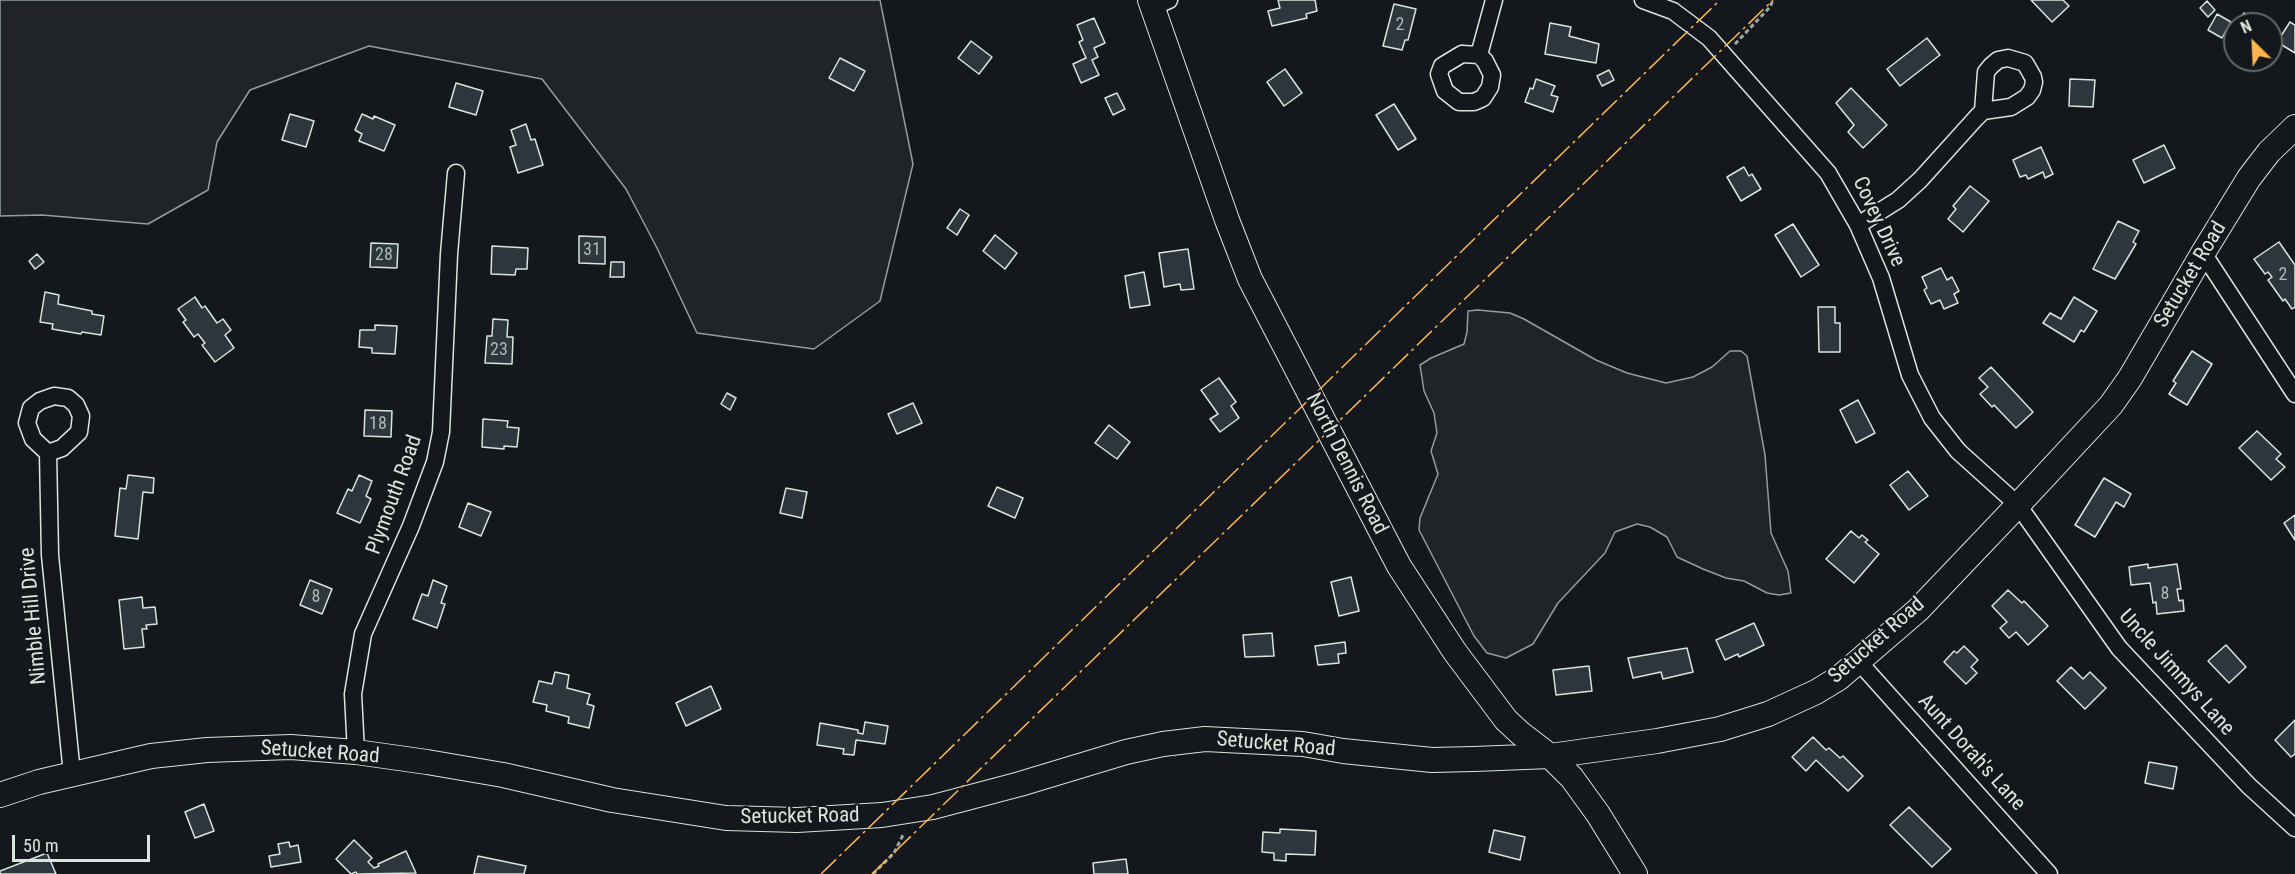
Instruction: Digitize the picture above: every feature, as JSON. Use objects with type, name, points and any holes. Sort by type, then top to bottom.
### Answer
[{"type":"main road","name":"North Dennis Road","points":[[1157,2],[1227,220],[1250,279],[1399,566],[1455,652],[1506,720],[1550,756],[1579,787],[1635,874]]},
{"type":"main road","name":"Setucket Road","points":[[0,795],[39,782],[151,756],[207,750],[291,747],[356,752],[492,773],[612,800],[726,818],[796,820],[912,811],[970,799],[1126,752],[1163,744],[1205,740],[1293,743],[1343,751],[1432,760],[1550,756],[1701,734],[1730,726],[1768,714],[1816,692],[1839,678],[1918,609],[2018,505],[2111,405],[2124,387],[2203,252],[2262,161],[2284,135],[2295,127]]},
{"type":"street","points":[[1479,55],[1494,0]]},
{"type":"street","name":"Covey Drive","points":[[1643,0],[1673,11],[1709,38],[1828,172],[1858,225],[1881,278],[1910,375],[1926,408],[1958,451],[2018,505]]},
{"type":"street","points":[[1858,225],[1898,200],[1920,180],[1983,111]]},
{"type":"street","name":"Plymouth Road","points":[[356,752],[352,694],[363,634],[411,526],[435,462],[441,432],[450,231],[456,174]]},
{"type":"street","points":[[2203,252],[2295,394]]},
{"type":"street","name":"Nimble Hill Drive","points":[[48,453],[50,555],[72,774]]},
{"type":"street","name":"Uncle Jimmys Lane","points":[[2018,505],[2119,648],[2249,786],[2295,828]]},
{"type":"street","name":"Aunt Dorah's Lane","points":[[1859,662],[2049,874]]},
{"type":"path","points":[[1725,54],[1770,7],[1773,0]]},
{"type":"path","points":[[873,874],[894,853],[912,811]]},
{"type":"shaded area","points":[[0,0],[880,0],[913,164],[880,301],[814,349],[697,333],[626,189],[542,79],[369,46],[250,90],[217,142],[208,190],[148,224],[42,215],[0,216]]},
{"type":"shaded area","points":[[1468,311],[1510,313],[1596,360],[1627,373],[1666,383],[1693,377],[1712,367],[1730,351],[1741,351],[1747,356],[1765,455],[1771,533],[1788,571],[1791,593],[1779,595],[1767,593],[1744,581],[1726,578],[1703,569],[1677,557],[1667,537],[1650,527],[1637,524],[1615,532],[1605,553],[1558,603],[1533,644],[1506,658],[1487,653],[1474,636],[1419,530],[1420,518],[1438,474],[1431,451],[1437,433],[1434,413],[1424,391],[1420,365],[1464,344]]},
{"type":"building","points":[[1278,0],[1315,0],[1317,11],[1306,14],[1307,18],[1272,26],[1268,11],[1280,8]]},
{"type":"building","points":[[2031,0],[2063,0],[2069,6],[2052,22]]},
{"type":"building","points":[[2207,1],[2215,10],[2208,17],[2200,8]]},
{"type":"building","points":[[1394,4],[1416,9],[1408,40],[1405,40],[1402,50],[1383,46]]},
{"type":"building","points":[[2217,14],[2223,17],[2222,38],[2208,30]]},
{"type":"building","points":[[1094,18],[1105,43],[1094,48],[1098,57],[1092,60],[1099,75],[1081,83],[1073,64],[1086,58],[1079,42],[1083,40],[1077,25]]},
{"type":"building","points":[[2290,22],[2295,25],[2295,53],[2283,46],[2283,33]]},
{"type":"building","points":[[1550,23],[1571,27],[1569,36],[1599,44],[1596,63],[1545,54]]},
{"type":"building","points":[[1927,38],[1940,55],[1900,86],[1887,69]]},
{"type":"building","points":[[971,41],[992,57],[979,74],[958,58]]},
{"type":"building","points":[[840,58],[865,71],[854,91],[829,78]]},
{"type":"building","points":[[1285,69],[1302,93],[1284,106],[1267,82]]},
{"type":"building","points":[[1609,70],[1614,80],[1602,86],[1597,76]]},
{"type":"building","points":[[1536,79],[1555,86],[1551,95],[1558,97],[1553,112],[1525,102]]},
{"type":"building","points":[[2070,79],[2095,80],[2093,107],[2069,106]]},
{"type":"building","points":[[456,83],[483,91],[476,115],[449,107]]},
{"type":"building","points":[[1851,88],[1887,125],[1863,148],[1848,132],[1854,125],[1836,103]]},
{"type":"building","points":[[1117,93],[1125,109],[1113,115],[1105,98]]},
{"type":"building","points":[[1394,104],[1416,139],[1398,150],[1376,115]]},
{"type":"building","points":[[290,114],[314,121],[306,147],[282,140]]},
{"type":"building","points":[[362,114],[373,119],[374,116],[395,125],[384,151],[359,141],[362,134],[355,130]]},
{"type":"building","points":[[526,124],[531,140],[535,139],[543,165],[518,173],[510,147],[516,145],[511,130]]},
{"type":"building","points":[[2164,145],[2175,168],[2144,183],[2133,160]]},
{"type":"building","points":[[2041,147],[2053,174],[2045,178],[2043,172],[2028,179],[2026,175],[2020,177],[2013,160]]},
{"type":"building","points":[[1744,167],[1749,176],[1752,174],[1761,189],[1741,201],[1727,177]]},
{"type":"building","points":[[1970,186],[1989,201],[1963,232],[1948,219],[1956,209],[1953,206]]},
{"type":"building","points":[[960,209],[969,215],[957,235],[947,228]]},
{"type":"building","points":[[2118,221],[2139,231],[2133,242],[2136,244],[2115,279],[2093,269]]},
{"type":"building","points":[[1793,224],[1819,265],[1801,277],[1775,235]]},
{"type":"building","points":[[995,235],[1017,253],[1005,269],[983,251]]},
{"type":"building","points":[[579,236],[605,237],[605,264],[579,263]]},
{"type":"building","points":[[2279,242],[2295,265],[2295,307],[2292,309],[2285,299],[2283,301],[2268,280],[2272,277],[2268,272],[2265,274],[2254,259]]},
{"type":"building","points":[[371,243],[398,244],[397,268],[370,267]]},
{"type":"building","points":[[492,246],[528,248],[527,269],[516,269],[515,275],[491,274]]},
{"type":"building","points":[[1188,249],[1194,289],[1181,290],[1180,284],[1164,287],[1159,253]]},
{"type":"building","points":[[37,254],[44,262],[35,269],[29,261]]},
{"type":"building","points":[[611,262],[624,262],[624,277],[610,277]]},
{"type":"building","points":[[1941,268],[1947,280],[1952,277],[1959,291],[1954,294],[1958,303],[1944,309],[1940,300],[1931,304],[1924,290],[1927,288],[1922,277]]},
{"type":"building","points":[[1144,272],[1150,305],[1130,308],[1125,276]]},
{"type":"building","points":[[45,292],[59,295],[58,304],[92,311],[92,314],[104,316],[101,335],[52,329],[53,324],[40,322]]},
{"type":"building","points":[[195,297],[202,308],[205,306],[217,323],[223,319],[231,330],[225,335],[234,348],[215,362],[202,345],[205,343],[198,334],[194,337],[183,322],[186,320],[178,309]]},
{"type":"building","points":[[2074,297],[2097,311],[2084,332],[2081,330],[2074,342],[2043,323],[2050,313],[2061,319]]},
{"type":"building","points":[[1818,307],[1835,307],[1835,323],[1840,323],[1840,352],[1819,352]]},
{"type":"building","points":[[493,319],[508,320],[507,337],[513,337],[512,364],[485,363],[487,336],[492,336]]},
{"type":"building","points":[[375,325],[397,326],[395,354],[372,353],[372,348],[359,347],[360,330],[375,330]]},
{"type":"building","points":[[2192,351],[2212,364],[2187,405],[2169,394],[2176,383],[2173,381]]},
{"type":"building","points":[[1991,367],[2033,412],[2016,428],[1980,394],[1988,387],[1979,378]]},
{"type":"building","points":[[1219,378],[1236,402],[1231,406],[1239,418],[1220,432],[1210,419],[1218,414],[1201,390]]},
{"type":"building","points":[[727,393],[736,398],[730,410],[721,404]]},
{"type":"building","points":[[1858,400],[1875,433],[1856,443],[1840,410]]},
{"type":"building","points":[[913,403],[922,423],[897,434],[888,414]]},
{"type":"building","points":[[365,410],[392,411],[391,437],[364,436]]},
{"type":"building","points":[[483,419],[508,421],[507,427],[519,428],[517,447],[504,446],[504,449],[482,447]]},
{"type":"building","points":[[1109,425],[1130,442],[1117,459],[1095,443]]},
{"type":"building","points":[[2257,431],[2281,454],[2276,459],[2285,467],[2271,480],[2239,448]]},
{"type":"building","points":[[1908,471],[1928,496],[1909,510],[1890,485]]},
{"type":"building","points":[[128,475],[154,478],[153,493],[143,492],[138,539],[115,536],[120,488],[126,489]]},
{"type":"building","points":[[359,475],[372,481],[366,496],[371,499],[360,523],[337,513],[348,489],[352,491]]},
{"type":"building","points":[[2104,478],[2131,494],[2124,507],[2116,502],[2095,537],[2075,525]]},
{"type":"building","points":[[997,487],[1023,498],[1015,518],[988,506]]},
{"type":"building","points":[[786,488],[807,492],[802,518],[780,513]]},
{"type":"building","points":[[468,503],[491,512],[481,536],[459,527]]},
{"type":"building","points":[[2295,515],[2295,540],[2284,523]]},
{"type":"building","points":[[1851,531],[1859,538],[1862,535],[1868,540],[1865,542],[1879,554],[1854,583],[1826,559]]},
{"type":"building","points":[[2148,564],[2148,568],[2177,564],[2181,589],[2177,589],[2179,601],[2183,600],[2184,611],[2157,614],[2150,583],[2131,585],[2129,567]]},
{"type":"building","points":[[1351,577],[1359,611],[1339,616],[1331,582]]},
{"type":"building","points":[[310,580],[332,589],[322,614],[300,605]]},
{"type":"building","points":[[433,580],[447,586],[441,603],[445,604],[437,628],[413,619],[422,594],[428,596]]},
{"type":"building","points":[[2008,590],[2022,603],[2024,601],[2048,626],[2028,645],[2016,632],[2009,638],[2000,628],[2007,622],[1992,606]]},
{"type":"building","points":[[142,597],[143,608],[155,607],[157,624],[146,625],[147,629],[142,629],[144,647],[124,649],[119,600]]},
{"type":"building","points":[[1754,623],[1764,645],[1739,657],[1738,654],[1725,660],[1716,640]]},
{"type":"building","points":[[1272,633],[1274,656],[1245,657],[1243,635]]},
{"type":"building","points":[[1345,642],[1346,653],[1338,654],[1339,663],[1318,665],[1315,646]]},
{"type":"building","points":[[2226,645],[2246,667],[2229,683],[2208,661]]},
{"type":"building","points":[[1964,646],[1978,660],[1971,667],[1977,673],[1966,684],[1944,662],[1954,651],[1957,653]]},
{"type":"building","points":[[1687,648],[1693,672],[1663,679],[1661,672],[1633,678],[1628,658]]},
{"type":"building","points":[[1589,666],[1592,691],[1556,695],[1553,670]]},
{"type":"building","points":[[2071,667],[2083,679],[2090,672],[2106,688],[2085,709],[2057,681]]},
{"type":"building","points":[[555,672],[569,675],[567,688],[590,694],[587,704],[594,706],[589,728],[568,723],[569,717],[546,711],[547,705],[533,702],[539,681],[552,684]]},
{"type":"building","points":[[711,686],[721,709],[686,726],[676,703]]},
{"type":"building","points":[[2295,720],[2295,754],[2291,757],[2275,740]]},
{"type":"building","points":[[865,722],[888,726],[885,744],[856,740],[854,755],[843,754],[844,749],[817,745],[820,723],[858,730],[858,733],[863,734]]},
{"type":"building","points":[[1813,737],[1826,750],[1829,748],[1840,758],[1843,756],[1863,776],[1848,791],[1816,760],[1806,771],[1792,757]]},
{"type":"building","points":[[2149,762],[2177,767],[2173,789],[2145,783]]},
{"type":"building","points":[[204,804],[214,831],[195,838],[185,812]]},
{"type":"building","points":[[1909,807],[1951,849],[1932,867],[1890,825]]},
{"type":"building","points":[[1280,829],[1316,831],[1315,855],[1286,854],[1286,861],[1274,860],[1274,853],[1262,852],[1263,832],[1280,833]]},
{"type":"building","points":[[1494,830],[1525,837],[1520,860],[1489,852]]},
{"type":"building","points":[[354,840],[372,858],[368,862],[374,868],[406,851],[416,873],[357,874],[356,872],[351,874],[336,859]]},
{"type":"building","points":[[289,842],[290,847],[298,845],[301,862],[271,867],[269,856],[280,854],[278,844]]},
{"type":"building","points":[[47,853],[56,874],[0,874],[0,871]]},
{"type":"building","points":[[478,856],[526,866],[524,874],[474,874]]},
{"type":"building","points":[[1126,859],[1128,874],[1094,874],[1093,863]]},
{"type":"power","points":[[821,874],[1720,0]]},
{"type":"power","points":[[872,874],[1773,0]]}]
